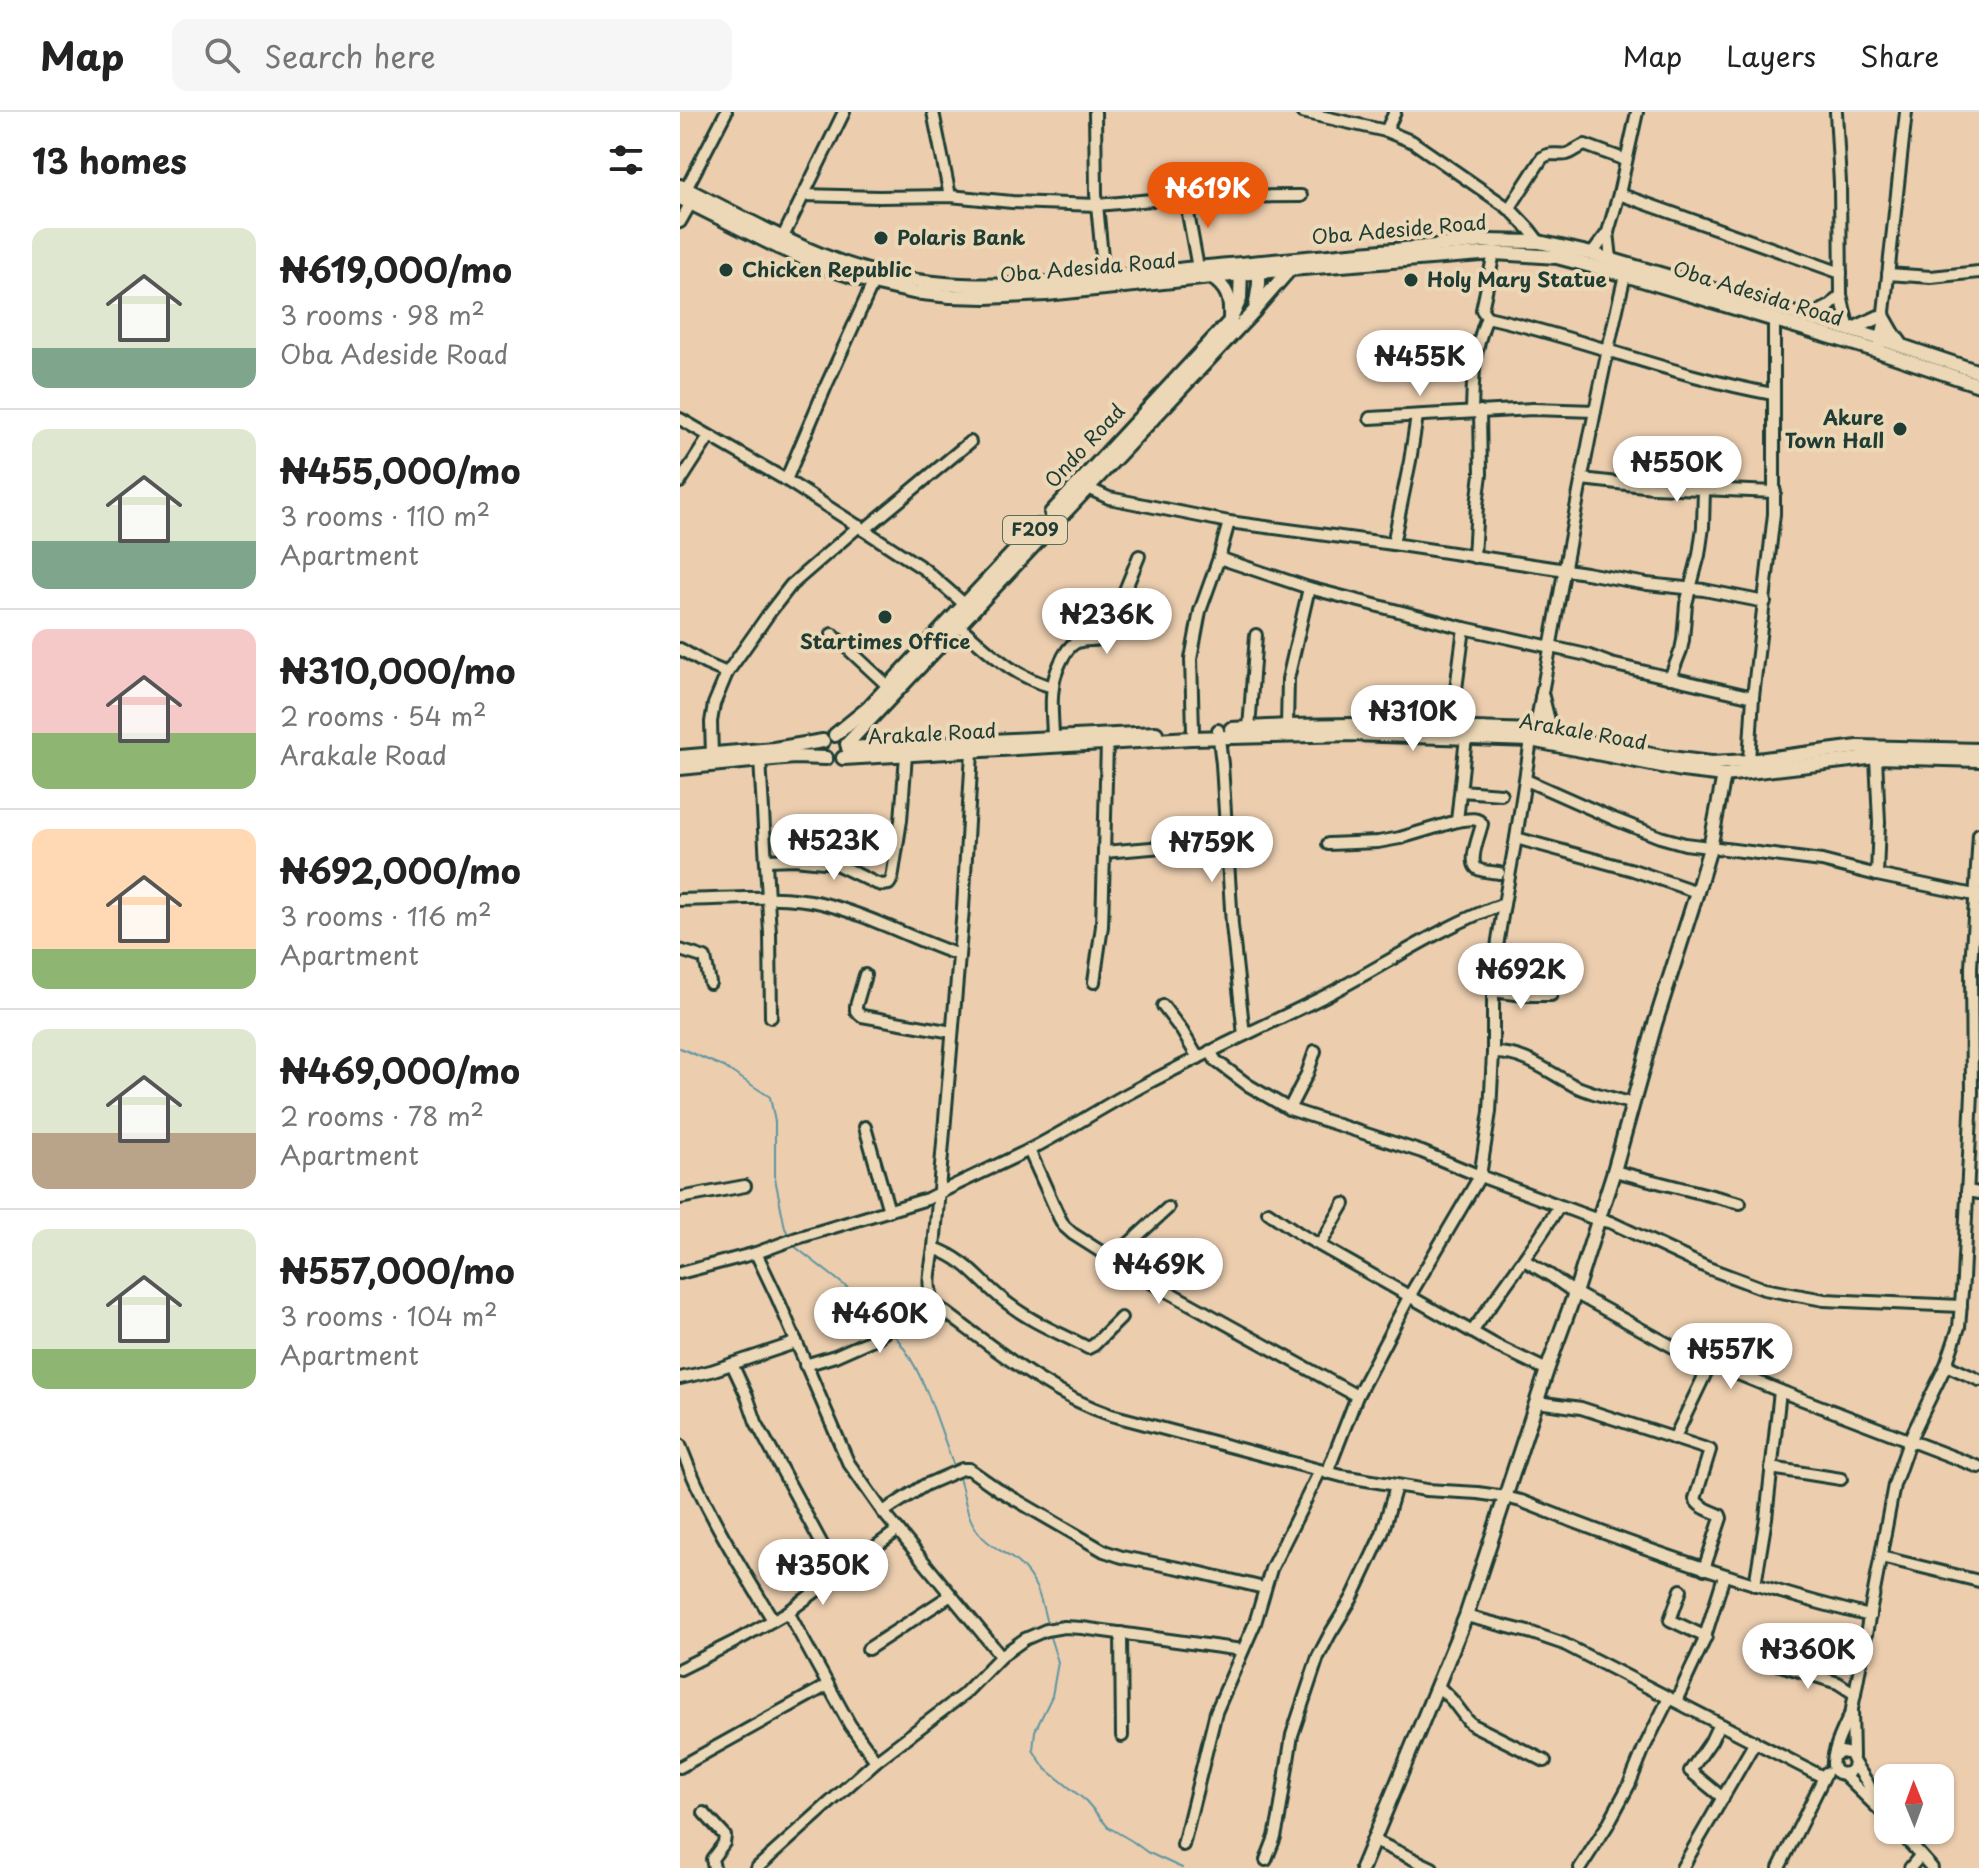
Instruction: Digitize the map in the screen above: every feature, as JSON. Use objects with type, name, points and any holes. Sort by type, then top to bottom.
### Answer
[{"type":"main road","name":"Oba Adesida Road","points":[[686,194],[824,267],[873,283],[925,293],[987,297],[1108,289],[1211,277],[1241,270],[1290,269],[1410,254],[1494,253],[1557,257],[1774,321],[1876,344],[1979,385]]},
{"type":"main road","name":"Oba Adeside Road","points":[[1259,268],[1410,254],[1486,241],[1539,242],[1611,259],[1808,317],[1850,330],[1876,344],[1903,346],[1979,372]]},
{"type":"main road","points":[[780,242],[855,267],[918,282],[979,285],[1104,278],[1198,268],[1241,270]]},
{"type":"main road","points":[[1255,310],[1259,268]]},
{"type":"main road","points":[[1255,310],[1290,269]]},
{"type":"main road","name":"F209","points":[[1230,321],[1240,299],[1241,270]]},
{"type":"main road","points":[[1211,277],[1221,283],[1229,295],[1230,321]]},
{"type":"main road","name":"Ondo Road","points":[[1082,485],[1255,310]]},
{"type":"main road","points":[[1850,330],[1882,316],[1903,346]]},
{"type":"main road","name":"Ondo Road","points":[[680,757],[774,749],[829,738],[867,709],[968,607],[1230,321]]},
{"type":"main road","name":"Ondo Road","points":[[846,750],[867,722],[958,625],[968,607]]},
{"type":"main road","points":[[1542,697],[1554,734]]},
{"type":"main road","points":[[867,722],[870,735],[878,747]]},
{"type":"main road","name":"Arakale Road","points":[[846,750],[1193,731],[1218,734],[1287,726],[1466,737],[1554,734],[1682,770],[1724,775],[1858,747],[1979,750]]},
{"type":"main road","name":"Arakale Road","points":[[846,750],[906,755],[1107,744],[1218,734],[1451,727],[1533,735],[1633,756],[1711,763],[1876,757],[1979,760]]},
{"type":"main road","points":[[680,768],[794,757],[834,761],[846,750],[842,737],[829,738],[821,750],[826,758]]},
{"type":"main road","points":[[1362,1868],[1466,1616],[1575,1293],[1710,848],[1724,775]]},
{"type":"street","points":[[680,222],[686,194],[726,112]]},
{"type":"street","points":[[780,242],[844,112]]},
{"type":"street","points":[[933,112],[950,196]]},
{"type":"street","points":[[1095,112],[1097,205],[1104,278]]},
{"type":"street","points":[[1302,112],[1386,131],[1413,142],[1509,209],[1539,242]]},
{"type":"street","points":[[1386,131],[1395,112]]},
{"type":"street","points":[[1592,254],[1608,232],[1637,112]]},
{"type":"street","points":[[1836,112],[1841,295],[1850,330]]},
{"type":"street","points":[[1876,344],[1888,274],[1906,112]]},
{"type":"street","points":[[1509,209],[1547,154],[1568,153],[1585,145],[1626,160]]},
{"type":"street","points":[[1619,194],[1841,273]]},
{"type":"street","points":[[803,195],[950,196],[1097,205],[1185,197],[1301,196]]},
{"type":"street","points":[[1185,197],[1198,268]]},
{"type":"street","points":[[1608,232],[1611,259]]},
{"type":"street","points":[[1494,253],[1482,310],[1487,317],[1773,394]]},
{"type":"street","points":[[1888,274],[1931,277],[1979,272]]},
{"type":"street","points":[[1183,1845],[1216,1712],[1255,1623],[1271,1569],[1324,1472],[1357,1396],[1410,1295],[1480,1176],[1490,1112],[1493,991],[1498,940],[1533,735],[1607,351],[1625,275]]},
{"type":"street","points":[[786,480],[873,283]]},
{"type":"street","points":[[1808,317],[1822,311],[1841,295]]},
{"type":"street","points":[[1474,557],[1481,474],[1473,364],[1487,317]]},
{"type":"street","points":[[1749,761],[1775,492],[1774,321]]},
{"type":"street","points":[[1370,418],[1546,409],[1595,411]]},
{"type":"street","points":[[1393,544],[1417,416]]},
{"type":"street","points":[[680,419],[786,480],[924,569],[968,607]]},
{"type":"street","points":[[680,482],[709,437]]},
{"type":"street","points":[[712,754],[714,704],[727,673],[791,585],[970,442]]},
{"type":"street","points":[[1582,479],[1653,487],[1775,492]]},
{"type":"street","points":[[1082,485],[1109,498],[1229,522],[1690,588],[1765,602]]},
{"type":"street","points":[[1670,678],[1681,650],[1686,604],[1699,555],[1704,488]]},
{"type":"street","points":[[1193,731],[1191,682],[1195,637],[1200,611],[1229,522]]},
{"type":"street","points":[[1053,738],[1053,687],[1064,655],[1071,645],[1106,637],[1139,556]]},
{"type":"street","points":[[1219,558],[1309,588],[1753,697]]},
{"type":"street","points":[[1287,726],[1288,679],[1309,588]]},
{"type":"street","points":[[958,625],[1001,663],[1034,682],[1053,687]]},
{"type":"street","points":[[1451,727],[1464,628]]},
{"type":"street","points":[[832,634],[888,686]]},
{"type":"street","points":[[1249,728],[1256,635]]},
{"type":"street","points":[[680,649],[727,673]]},
{"type":"street","points":[[1218,734],[1232,925],[1244,1035]]},
{"type":"street","points":[[1457,821],[1466,737]]},
{"type":"street","points":[[1094,982],[1102,926],[1107,744]]},
{"type":"street","points":[[972,752],[959,955],[929,1285],[931,1298],[937,1306],[1032,1374],[1089,1408],[1324,1472],[1396,1486],[1521,1501],[1724,1576],[1870,1616]]},
{"type":"street","points":[[767,860],[834,863],[875,883],[889,884],[901,820],[906,755]]},
{"type":"street","points":[[1876,757],[1879,822],[1877,875]]},
{"type":"street","points":[[760,759],[767,860],[771,1017]]},
{"type":"street","points":[[1526,780],[1614,819],[1685,844],[1822,861],[1977,896]]},
{"type":"street","points":[[1461,791],[1501,794]]},
{"type":"street","points":[[1328,844],[1378,842],[1476,819],[1482,824],[1472,860],[1474,866],[1499,873]]},
{"type":"street","points":[[1843,1774],[1851,1771],[1854,1760],[1852,1709],[1894,1485],[1910,1439],[1946,1365],[1959,1327],[1972,1093],[1971,967],[1979,834]]},
{"type":"street","points":[[1516,838],[1633,870],[1697,892]]},
{"type":"street","points":[[1104,852],[1163,847],[1226,847]]},
{"type":"street","points":[[680,900],[768,898],[818,902],[879,922],[959,955]]},
{"type":"street","points":[[680,1273],[756,1253],[927,1199],[1029,1150],[1210,1051],[1340,988],[1446,928],[1504,904]]},
{"type":"street","points":[[680,950],[705,958],[710,983]]},
{"type":"street","points":[[865,975],[856,1006],[856,1011],[862,1016],[952,1032]]},
{"type":"street","points":[[1493,991],[1551,995]]},
{"type":"street","points":[[1163,1006],[1198,1058]]},
{"type":"street","points":[[1210,1051],[1216,1061],[1248,1085],[1289,1109],[1422,1152],[1559,1206],[1610,1222],[1708,1268],[1774,1292],[1824,1300],[1961,1306]]},
{"type":"street","points":[[1289,1109],[1315,1051]]},
{"type":"street","points":[[1493,1053],[1518,1056],[1575,1086],[1633,1104]]},
{"type":"street","points":[[865,1127],[889,1211]]},
{"type":"street","points":[[1029,1150],[1064,1226],[1073,1234],[1357,1396]]},
{"type":"street","points":[[1614,1171],[1740,1203]]},
{"type":"street","points":[[680,1198],[745,1186]]},
{"type":"street","points":[[1967,1191],[1979,1193]]},
{"type":"street","points":[[1320,1245],[1344,1204]]},
{"type":"street","points":[[1472,1332],[1559,1206]]},
{"type":"street","points":[[1112,1259],[1168,1208]]},
{"type":"street","points":[[1268,1212],[1472,1332],[1547,1370]]},
{"type":"street","points":[[934,1248],[963,1262],[1019,1312],[1088,1348],[1121,1318]]},
{"type":"street","points":[[756,1253],[848,1462],[883,1512],[1001,1656]]},
{"type":"street","points":[[1524,1260],[1575,1293],[1677,1349],[1979,1467]]},
{"type":"street","points":[[805,1365],[878,1337],[931,1298]]},
{"type":"street","points":[[680,1378],[732,1364],[796,1341]]},
{"type":"street","points":[[732,1364],[756,1422],[838,1574]]},
{"type":"street","points":[[1674,1439],[1710,1364]]},
{"type":"street","points":[[1946,1365],[1979,1380]]},
{"type":"street","points":[[1755,1585],[1780,1391]]},
{"type":"street","points":[[1537,1402],[1581,1408],[1708,1448],[1710,1450],[1695,1499],[1721,1518],[1704,1569]]},
{"type":"street","points":[[680,1445],[703,1498],[773,1620]]},
{"type":"street","points":[[1771,1468],[1841,1479]]},
{"type":"street","points":[[883,1512],[925,1485],[957,1471],[971,1470],[1010,1497],[1104,1551],[1264,1588]]},
{"type":"street","points":[[1266,1860],[1279,1818],[1292,1735],[1318,1657],[1352,1598],[1382,1534],[1396,1486]]},
{"type":"street","points":[[680,1654],[683,1667],[788,1612],[898,1530]]},
{"type":"street","points":[[1881,1557],[1979,1581]]},
{"type":"street","points":[[1580,1868],[1607,1826],[1644,1748],[1706,1637],[1724,1576]]},
{"type":"street","points":[[1681,1590],[1670,1620],[1706,1637]]},
{"type":"street","points":[[868,1649],[951,1595]]},
{"type":"street","points":[[788,1612],[850,1725],[876,1761]]},
{"type":"street","points":[[1466,1616],[1564,1644],[1823,1777]]},
{"type":"street","points":[[758,1868],[876,1761],[963,1695],[1001,1656],[1025,1639],[1046,1630],[1064,1627],[1242,1650]]},
{"type":"street","points":[[1121,1633],[1122,1736]]},
{"type":"street","points":[[1774,1663],[1838,1683],[1855,1694]]},
{"type":"street","points":[[680,1767],[828,1685]]},
{"type":"street","points":[[1437,1685],[1473,1725],[1545,1761]]},
{"type":"street","points":[[1852,1709],[1837,1741],[1832,1763],[1874,1805]]},
{"type":"street","points":[[1719,1724],[1690,1771],[1723,1798]]},
{"type":"street","points":[[1682,1868],[1755,1742]]},
{"type":"street","points":[[1834,1755],[1846,1752],[1874,1794]]},
{"type":"street","points":[[1779,1868],[1823,1777],[1833,1767]]},
{"type":"street","points":[[704,1813],[725,1836],[724,1843],[712,1859],[714,1868]]},
{"type":"street","points":[[1373,1840],[1432,1868]]},
{"type":"street","points":[[1910,1844],[1932,1868]]},
{"type":"street","points":[[1910,1868],[1920,1856]]},
{"type":"waterway","points":[[680,1048],[724,1067],[770,1097],[775,1122],[775,1178],[788,1234]]},
{"type":"waterway","points":[[794,1246],[866,1302],[887,1326]]},
{"type":"waterway","points":[[891,1331],[921,1379],[955,1469]]},
{"type":"waterway","points":[[958,1475],[974,1526],[983,1538],[1025,1570],[1038,1591],[1047,1624]]},
{"type":"waterway","points":[[1049,1634],[1058,1662],[1052,1696],[1035,1731],[1033,1750],[1045,1768],[1086,1801],[1108,1827],[1147,1852],[1182,1868]]},
{"type":"place","name":"Polaris Bank","points":[[881,238]]},
{"type":"place","name":"Chicken Republic","points":[[726,270]]},
{"type":"place","name":"Holy Mary Statue","points":[[1411,280]]},
{"type":"place","name":"Akure Town Hall","points":[[1900,429]]},
{"type":"place","name":"Startimes Office","points":[[885,617]]}]
